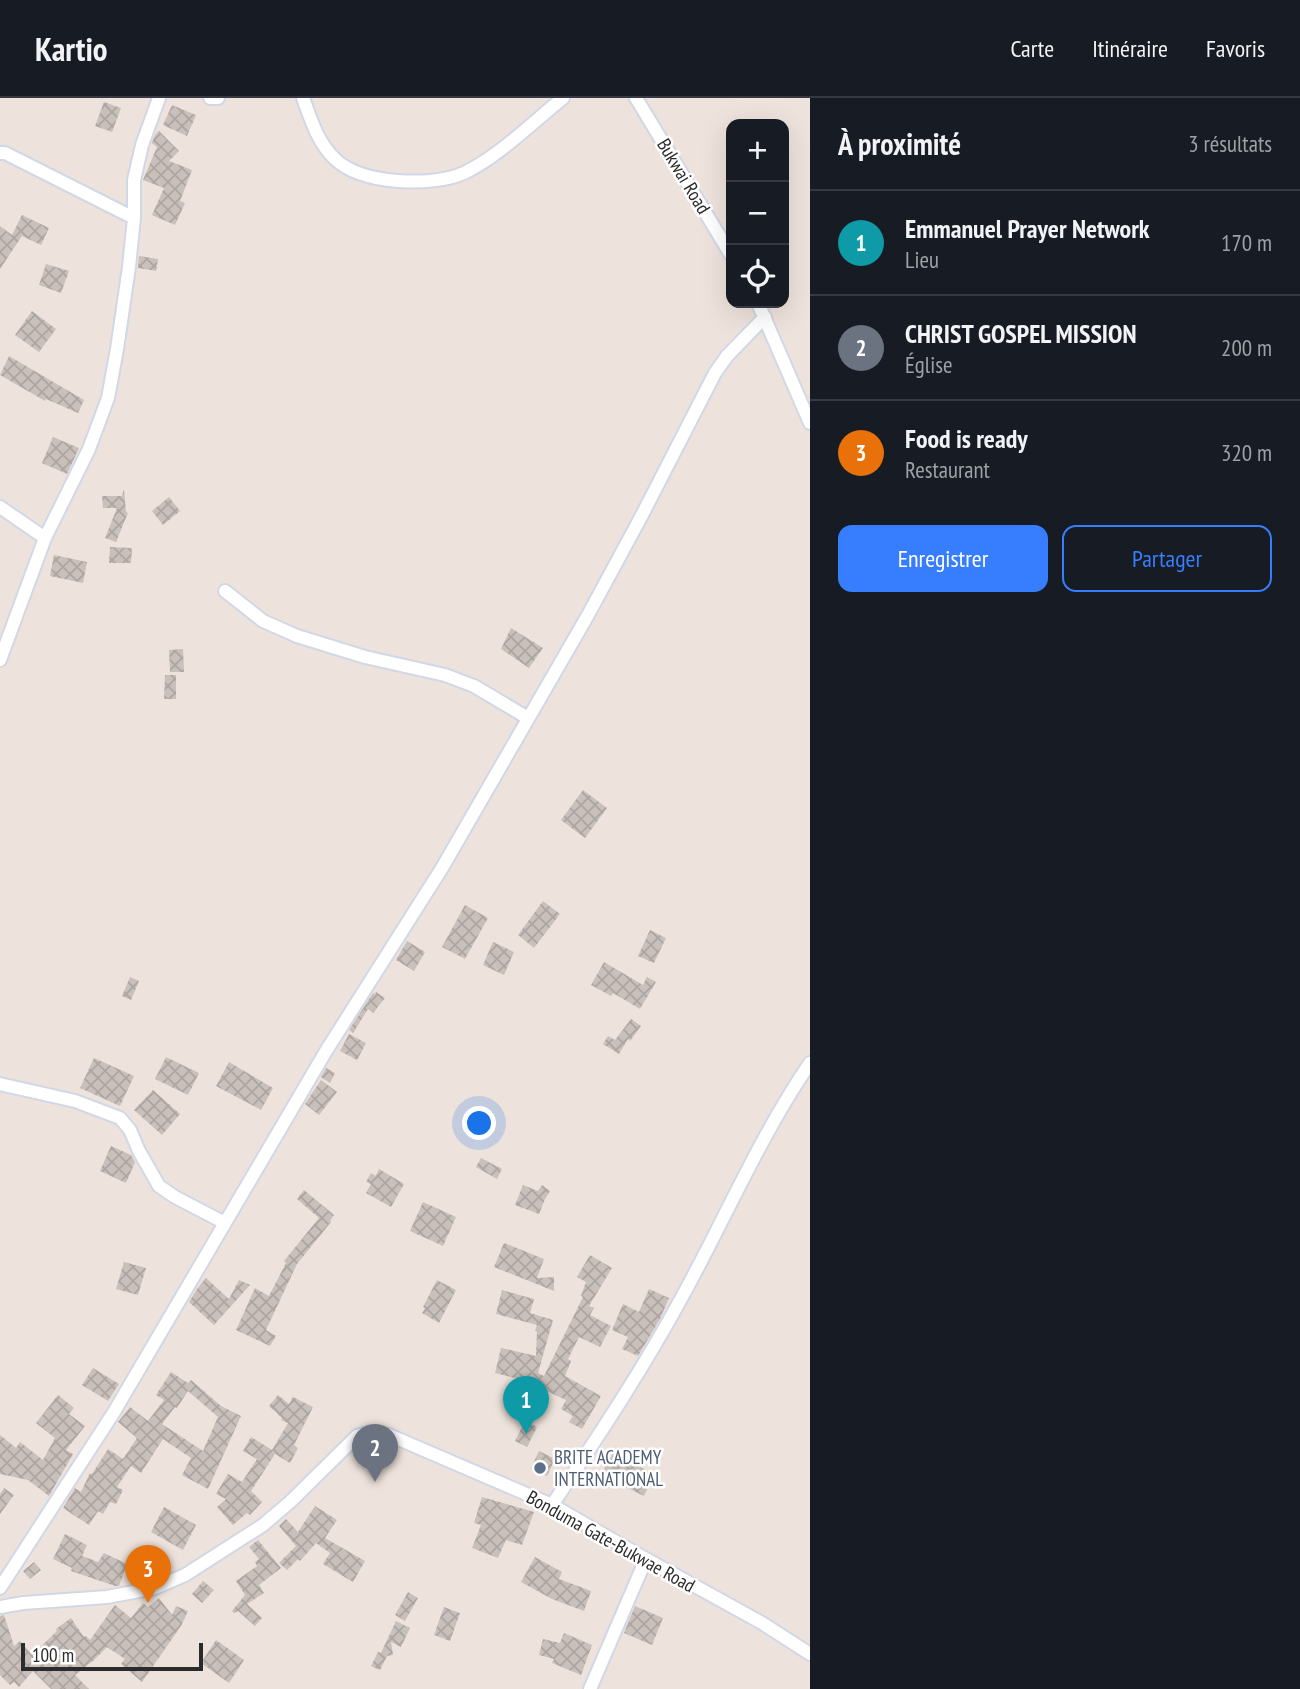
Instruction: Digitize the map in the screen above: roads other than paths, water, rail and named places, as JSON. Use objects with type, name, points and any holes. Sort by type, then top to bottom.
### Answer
[{"type":"street","points":[[0,660],[45,538],[89,449],[108,398],[134,218],[134,180],[142,145],[159,98]]},
{"type":"street","points":[[210,98],[218,98]]},
{"type":"street","points":[[303,98],[318,137],[336,160],[357,173],[383,179],[419,182],[441,180],[463,173],[485,161],[562,98]]},
{"type":"street","name":"Bukwai Road","points":[[636,98],[726,247]]},
{"type":"street","points":[[0,153],[5,153],[134,218]]},
{"type":"street","points":[[760,308],[810,423]]},
{"type":"street","points":[[0,1588],[114,1412],[326,1051],[442,869],[588,615],[715,373],[727,356],[765,317]]},
{"type":"street","points":[[0,507],[45,538]]},
{"type":"street","points":[[225,591],[262,621],[297,636],[474,685],[528,718]]},
{"type":"street","points":[[552,1505],[610,1419],[668,1322],[765,1138],[810,1063]]},
{"type":"street","points":[[0,1084],[75,1101],[120,1118],[130,1130],[159,1186],[174,1197],[225,1223]]},
{"type":"street","name":"Bonduma Gate-Bukwae Road","points":[[0,1607],[107,1597],[155,1588],[185,1575],[263,1525],[357,1436],[371,1432],[389,1435],[552,1505],[762,1623],[810,1654]]},
{"type":"street","points":[[590,1689],[646,1559]]},
{"type":"place","name":"Emmanuel Prayer Network","points":[[526,1434]]},
{"type":"place","name":"BRITE ACADEMY INTERNATIONAL","points":[[540,1468]]},
{"type":"place","name":"CHRIST GOSPEL MISSION","points":[[375,1482]]},
{"type":"place","name":"Food is ready","points":[[148,1603]]}]
